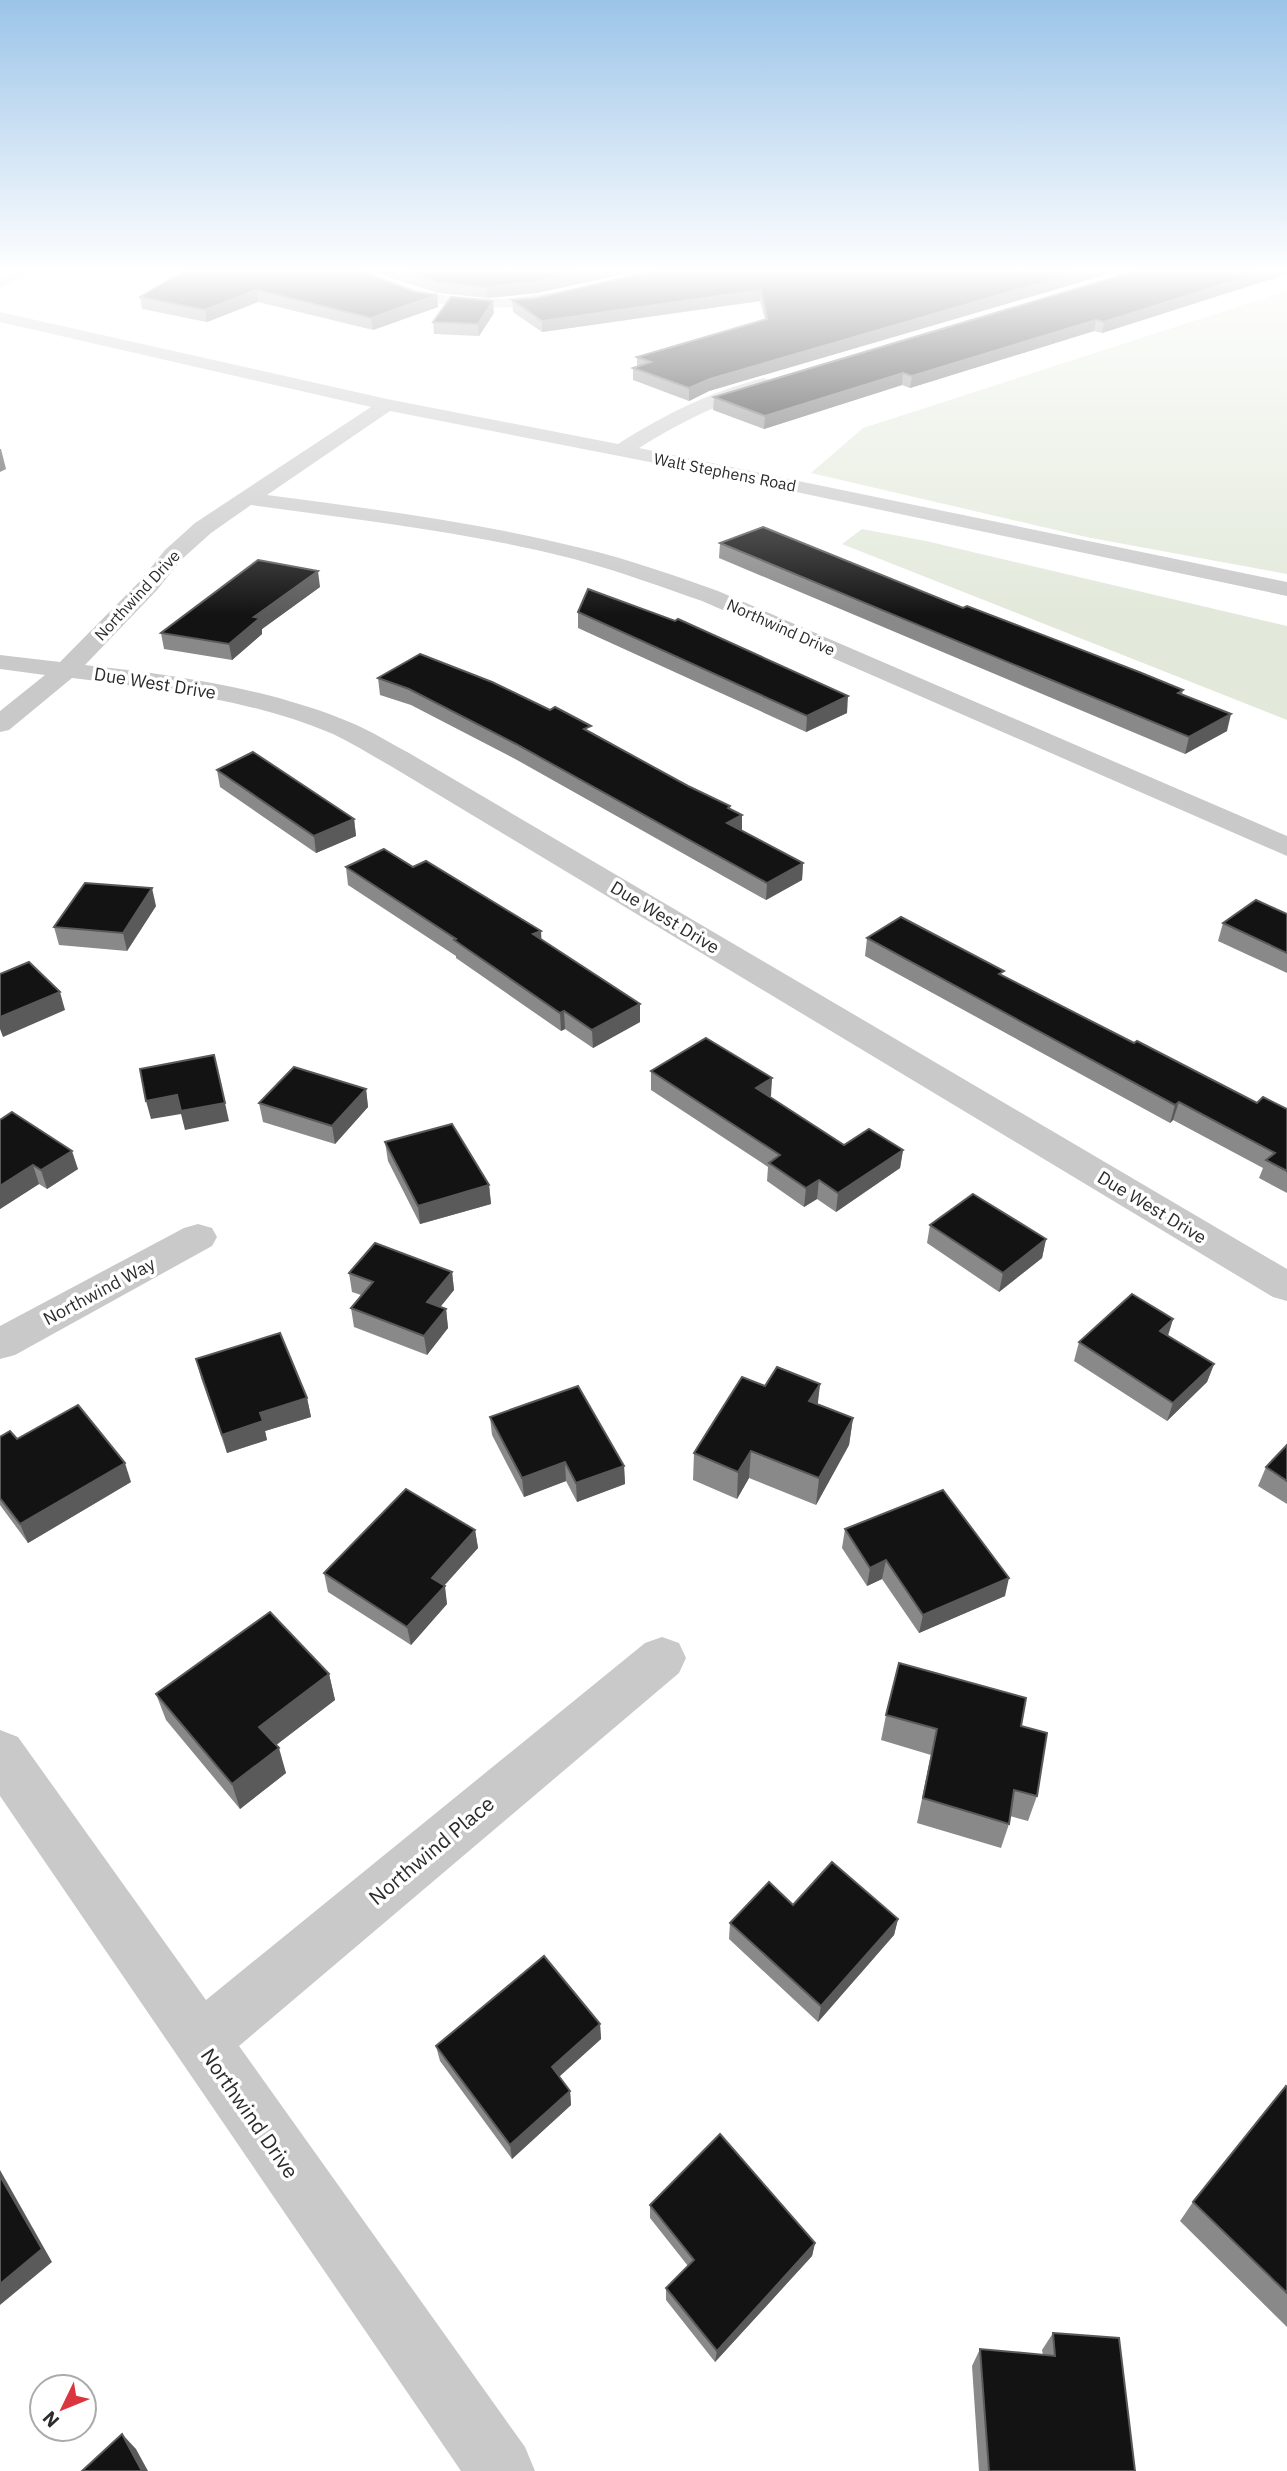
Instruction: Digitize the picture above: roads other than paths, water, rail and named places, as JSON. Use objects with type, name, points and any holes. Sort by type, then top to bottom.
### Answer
[{"type":"street","name":"Walt Stephens Road","points":[[297,384],[1287,589]]},
{"type":"street","points":[[621,451],[666,422],[707,402],[762,384]]},
{"type":"street","name":"Northwind Drive","points":[[0,724],[66,670],[149,585],[173,555],[203,528],[387,405]]},
{"type":"street","name":"Northwind Drive","points":[[246,498],[413,522],[551,547],[626,566],[710,596],[1287,848]]},
{"type":"street","name":"Due West Drive","points":[[0,662],[167,682],[274,705],[342,729],[399,759],[1287,1287]]},
{"type":"street","name":"Northwind Way","points":[[0,1344],[198,1237]]},
{"type":"street","name":"Northwind Place","points":[[200,2042],[662,1658]]},
{"type":"street","name":"Northwind Drive","points":[[0,1754],[501,2471]]}]
